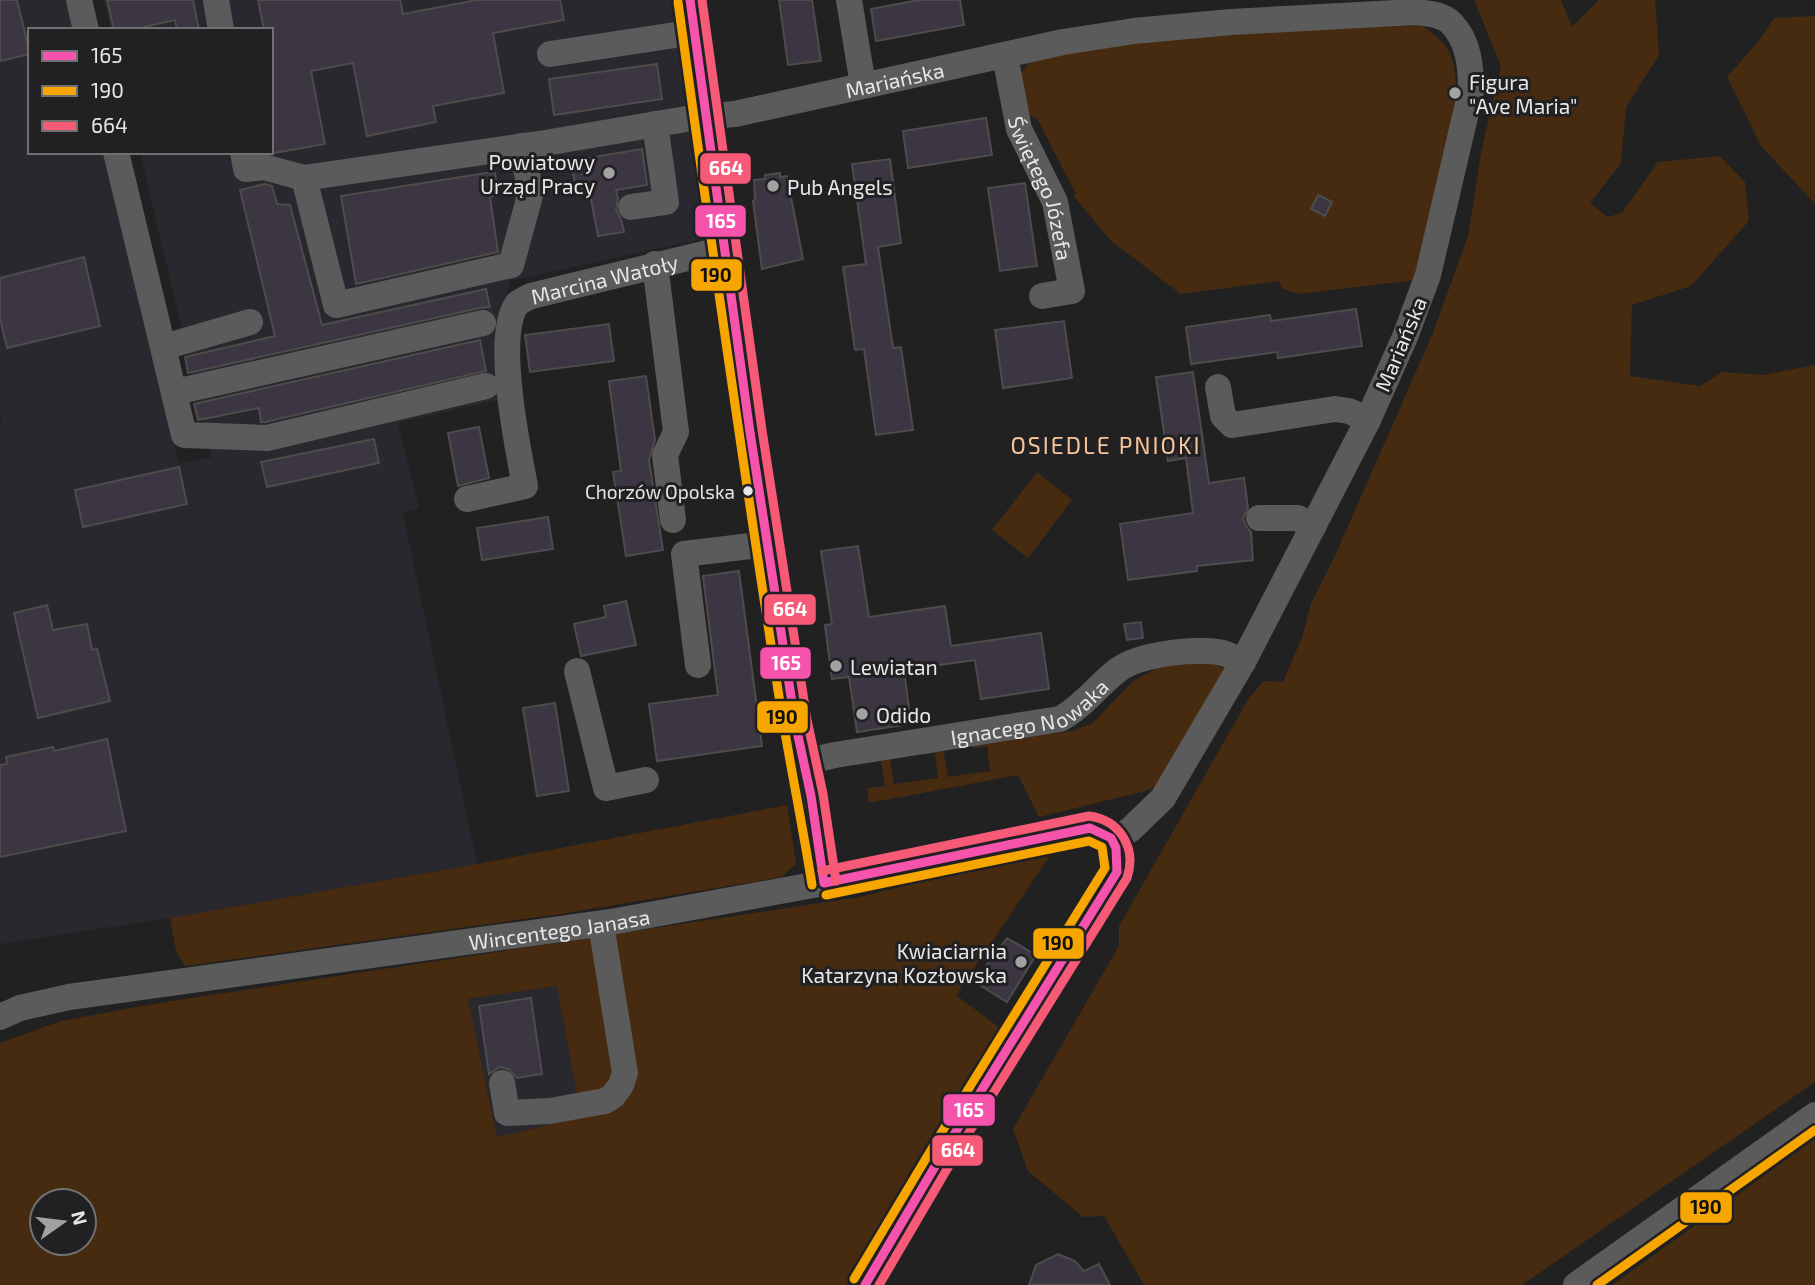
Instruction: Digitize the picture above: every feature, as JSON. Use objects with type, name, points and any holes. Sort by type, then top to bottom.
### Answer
[{"type":"street","points":[[79,0],[86,28]]},
{"type":"street","points":[[216,0],[221,28]]},
{"type":"street","points":[[690,0],[767,544],[824,883]]},
{"type":"street","points":[[849,0],[863,85]]},
{"type":"street","name":"Mariańska","points":[[304,177],[735,114],[1063,42],[1134,30],[1358,7],[1414,12],[1436,7],[1463,42],[1471,64],[1471,91],[1428,275],[1405,337],[1368,420],[1243,662],[1163,798],[1131,829],[1114,841]]},
{"type":"street","points":[[550,54],[695,32]]},
{"type":"street","name":"Świętego Józefa","points":[[1005,56],[1019,129],[1055,202],[1072,291],[1042,296]]},
{"type":"street","points":[[631,207],[666,202],[655,124]]},
{"type":"street","points":[[243,154],[246,169],[264,167],[304,177],[337,305],[511,265],[531,192],[521,146]]},
{"type":"street","points":[[116,154],[184,435],[267,439],[486,386]]},
{"type":"street","name":"Marcina Watoły","points":[[467,499],[525,486],[509,387],[510,320],[518,303],[531,296],[724,248]]},
{"type":"street","points":[[655,264],[676,432],[665,455],[673,520]]},
{"type":"street","points":[[164,347],[250,322]]},
{"type":"street","points":[[175,392],[483,323]]},
{"type":"street","points":[[1218,387],[1223,416],[1232,425],[1335,409],[1349,411],[1368,420]]},
{"type":"street","points":[[1259,519],[1298,517],[1312,527]]},
{"type":"street","points":[[698,665],[684,554],[767,544]]},
{"type":"street","name":"Ignacego Nowaka","points":[[804,762],[1060,719],[1077,708],[1118,670],[1133,660],[1201,651],[1223,653],[1243,662]]},
{"type":"street","points":[[577,671],[606,788],[646,780]]},
{"type":"street","name":"Wincentego Janasa","points":[[0,1017],[20,1008],[69,997],[601,923],[824,883],[1090,828],[1105,832],[1114,841]]},
{"type":"street","points":[[865,1285],[950,1141],[1117,872],[1118,852],[1114,841]]},
{"type":"street","points":[[502,1083],[507,1113],[550,1111],[605,1101],[613,1096],[621,1085],[625,1073],[601,923]]},
{"type":"street","points":[[1576,1285],[1815,1115]]},
{"type":"shaded area","points":[[0,0],[71,0],[78,28],[28,28],[28,154],[108,154],[179,464],[212,457],[140,154],[273,154],[273,28],[111,28],[104,0],[673,0],[706,238],[510,281],[498,339],[501,399],[398,423],[419,508],[403,513],[477,864],[170,918],[0,944]]},
{"type":"shaded area","points":[[1474,0],[1561,0],[1572,27],[1599,0],[1655,0],[1659,55],[1626,107],[1621,163],[1590,203],[1607,217],[1622,213],[1658,162],[1720,156],[1745,182],[1749,221],[1691,286],[1632,305],[1630,376],[1700,386],[1722,372],[1763,375],[1815,365],[1815,1082],[1522,1285],[1144,1285],[1104,1216],[1083,1217],[1028,1171],[1013,1129],[1119,946],[1119,926],[1249,698],[1264,681],[1283,682],[1303,635],[1311,603],[1334,558],[1433,333],[1468,236],[1481,153],[1501,66]]},
{"type":"shaded area","points":[[1815,16],[1815,204],[1761,146],[1727,77],[1758,42],[1774,18]]},
{"type":"shaded area","points":[[1421,25],[1442,42],[1451,56],[1455,76],[1455,103],[1445,166],[1416,280],[1297,294],[1282,288],[1279,281],[1181,294],[1111,241],[1073,195],[1076,194],[1037,118],[1024,114],[1020,76],[1037,58],[1175,36]]},
{"type":"shaded area","points":[[1037,472],[1072,500],[1028,558],[992,530]]},
{"type":"shaded area","points":[[1182,662],[1211,662],[1224,668],[1225,677],[1160,785],[1039,817],[1018,775],[869,803],[867,788],[885,786],[881,761],[890,759],[894,784],[938,778],[935,753],[920,755],[943,748],[948,777],[990,771],[987,746],[973,748],[973,744],[1073,731],[1093,723],[1133,681],[1157,668]]},
{"type":"shaded area","points":[[787,805],[796,864],[782,877],[560,914],[185,966],[176,951],[170,918],[477,864]]},
{"type":"shaded area","points":[[1055,848],[956,995],[1000,1028],[847,1285],[0,1285],[0,1043],[61,1021],[165,1002],[860,897]],"holes":[[[557,986],[581,1117],[497,1137],[468,999]]]},
{"type":"shaded area","points":[[557,986],[581,1117],[497,1137],[468,999]]},
{"type":"shaded area","points":[[1815,1139],[1815,1285],[1612,1285]]},
{"type":"building","points":[[0,0],[17,0],[28,54],[0,61]]},
{"type":"building","points":[[107,0],[193,0],[199,28],[177,28],[175,20],[140,28],[114,28]]},
{"type":"building","points":[[258,0],[400,0],[403,14],[477,0],[560,0],[564,20],[493,33],[504,93],[433,106],[436,122],[367,136],[353,63],[311,71],[325,144],[273,153],[273,28],[264,28]]},
{"type":"building","points":[[779,0],[812,0],[821,61],[788,65]]},
{"type":"building","points":[[919,0],[960,0],[964,25],[876,41],[871,9]]},
{"type":"building","points":[[657,64],[662,99],[554,115],[549,79]]},
{"type":"building","points":[[986,118],[992,155],[908,168],[903,131]]},
{"type":"building","name":"Powiatowy Urząd Pracy","points":[[642,149],[647,185],[616,190],[616,210],[624,232],[598,236],[590,194],[577,196],[571,161]]},
{"type":"building","points":[[890,159],[901,243],[878,247],[893,348],[901,347],[913,430],[876,435],[864,349],[855,350],[843,267],[866,264],[852,164]]},
{"type":"building","points":[[495,173],[498,195],[490,197],[498,252],[356,284],[341,196]]},
{"type":"building","points":[[780,173],[780,177],[787,176],[803,259],[762,269],[753,201],[754,180]]},
{"type":"building","points":[[1025,183],[1037,266],[1000,271],[988,188]]},
{"type":"building","points":[[265,184],[272,186],[277,204],[290,205],[322,325],[486,289],[490,307],[188,373],[185,357],[275,336],[240,190]]},
{"type":"building","points":[[1318,195],[1332,202],[1325,216],[1311,209]]},
{"type":"building","points":[[84,257],[100,326],[7,348],[0,318],[0,278]]},
{"type":"building","points":[[1356,309],[1362,346],[1278,358],[1277,352],[1191,364],[1186,327],[1270,315],[1271,321]]},
{"type":"building","points":[[1064,321],[1072,378],[1003,388],[995,330]]},
{"type":"building","points":[[609,324],[614,361],[530,372],[525,335]]},
{"type":"building","points":[[480,340],[486,371],[265,422],[261,422],[259,408],[198,420],[194,404]]},
{"type":"building","points":[[1193,372],[1209,483],[1244,478],[1248,508],[1243,519],[1251,532],[1253,560],[1197,566],[1197,571],[1128,580],[1120,524],[1193,513],[1186,458],[1168,461],[1156,377]]},
{"type":"building","points":[[646,376],[655,440],[649,460],[663,550],[626,556],[613,472],[621,471],[609,381]]},
{"type":"building","points":[[479,427],[489,478],[458,486],[448,433]]},
{"type":"building","points":[[374,439],[379,463],[267,487],[261,462]]},
{"type":"building","points":[[179,467],[187,504],[83,527],[75,490]]},
{"type":"building","points":[[548,517],[553,549],[482,560],[477,528]]},
{"type":"building","points":[[858,546],[869,617],[945,606],[951,646],[1041,633],[1049,689],[981,699],[975,660],[904,670],[911,724],[857,732],[849,677],[832,679],[825,625],[832,624],[821,551]]},
{"type":"building","points":[[739,571],[762,746],[657,761],[649,704],[718,695],[703,576]]},
{"type":"building","points":[[626,601],[636,645],[581,656],[574,624],[606,617],[604,606]]},
{"type":"building","points":[[47,605],[53,630],[87,624],[92,650],[97,649],[110,701],[38,718],[14,613]]},
{"type":"building","points":[[1141,622],[1143,638],[1127,640],[1124,624]]},
{"type":"building","points":[[555,703],[569,791],[537,796],[523,708]]},
{"type":"building","points":[[107,739],[126,831],[0,857],[0,765],[7,764],[6,757],[53,747],[54,751]]},
{"type":"building","points":[[1007,938],[1036,955],[1007,1002],[978,984],[988,969],[985,967]]},
{"type":"building","points":[[531,998],[542,1074],[517,1078],[508,1069],[500,1067],[489,1074],[479,1006]]},
{"type":"building","points":[[1058,1254],[1075,1261],[1084,1271],[1099,1264],[1110,1285],[1029,1285],[1036,1265]]},
{"type":"transit line","name":"165","points":[[690,0],[750,432],[795,722],[811,796],[824,883]]},
{"type":"transit line","name":"664","points":[[702,0],[762,430],[807,720],[823,794],[836,881]]},
{"type":"transit line","name":"190","points":[[678,2],[763,593],[812,885]]},
{"type":"transit line","name":"664","points":[[822,871],[1089,816],[1117,829],[1128,846],[1130,856],[1127,878],[960,1147],[879,1285]]},
{"type":"transit line","name":"165","points":[[824,883],[1090,828],[1111,838],[1116,848],[1117,872],[950,1141],[865,1285]]},
{"type":"transit line","name":"190","points":[[826,895],[1089,841],[1102,847],[1105,868],[854,1279]]},
{"type":"transit line","name":"190","points":[[1597,1285],[1815,1130]]},
{"type":"place","name":"Figura \"Ave Maria\"","points":[[1455,93]]},
{"type":"place","name":"Powiatowy Urząd Pracy","points":[[609,173]]},
{"type":"place","name":"Pub Angels","points":[[773,186]]},
{"type":"place","name":"Chorzów Opolska","points":[[748,491]]},
{"type":"place","name":"Lewiatan","points":[[836,666]]},
{"type":"place","name":"Odido","points":[[862,714]]},
{"type":"place","name":"Kwiaciarnia Katarzyna Kozłowska","points":[[1021,962]]},
{"type":"district","name":"OSIEDLE PNIOKI","points":[[1106,445]]}]
